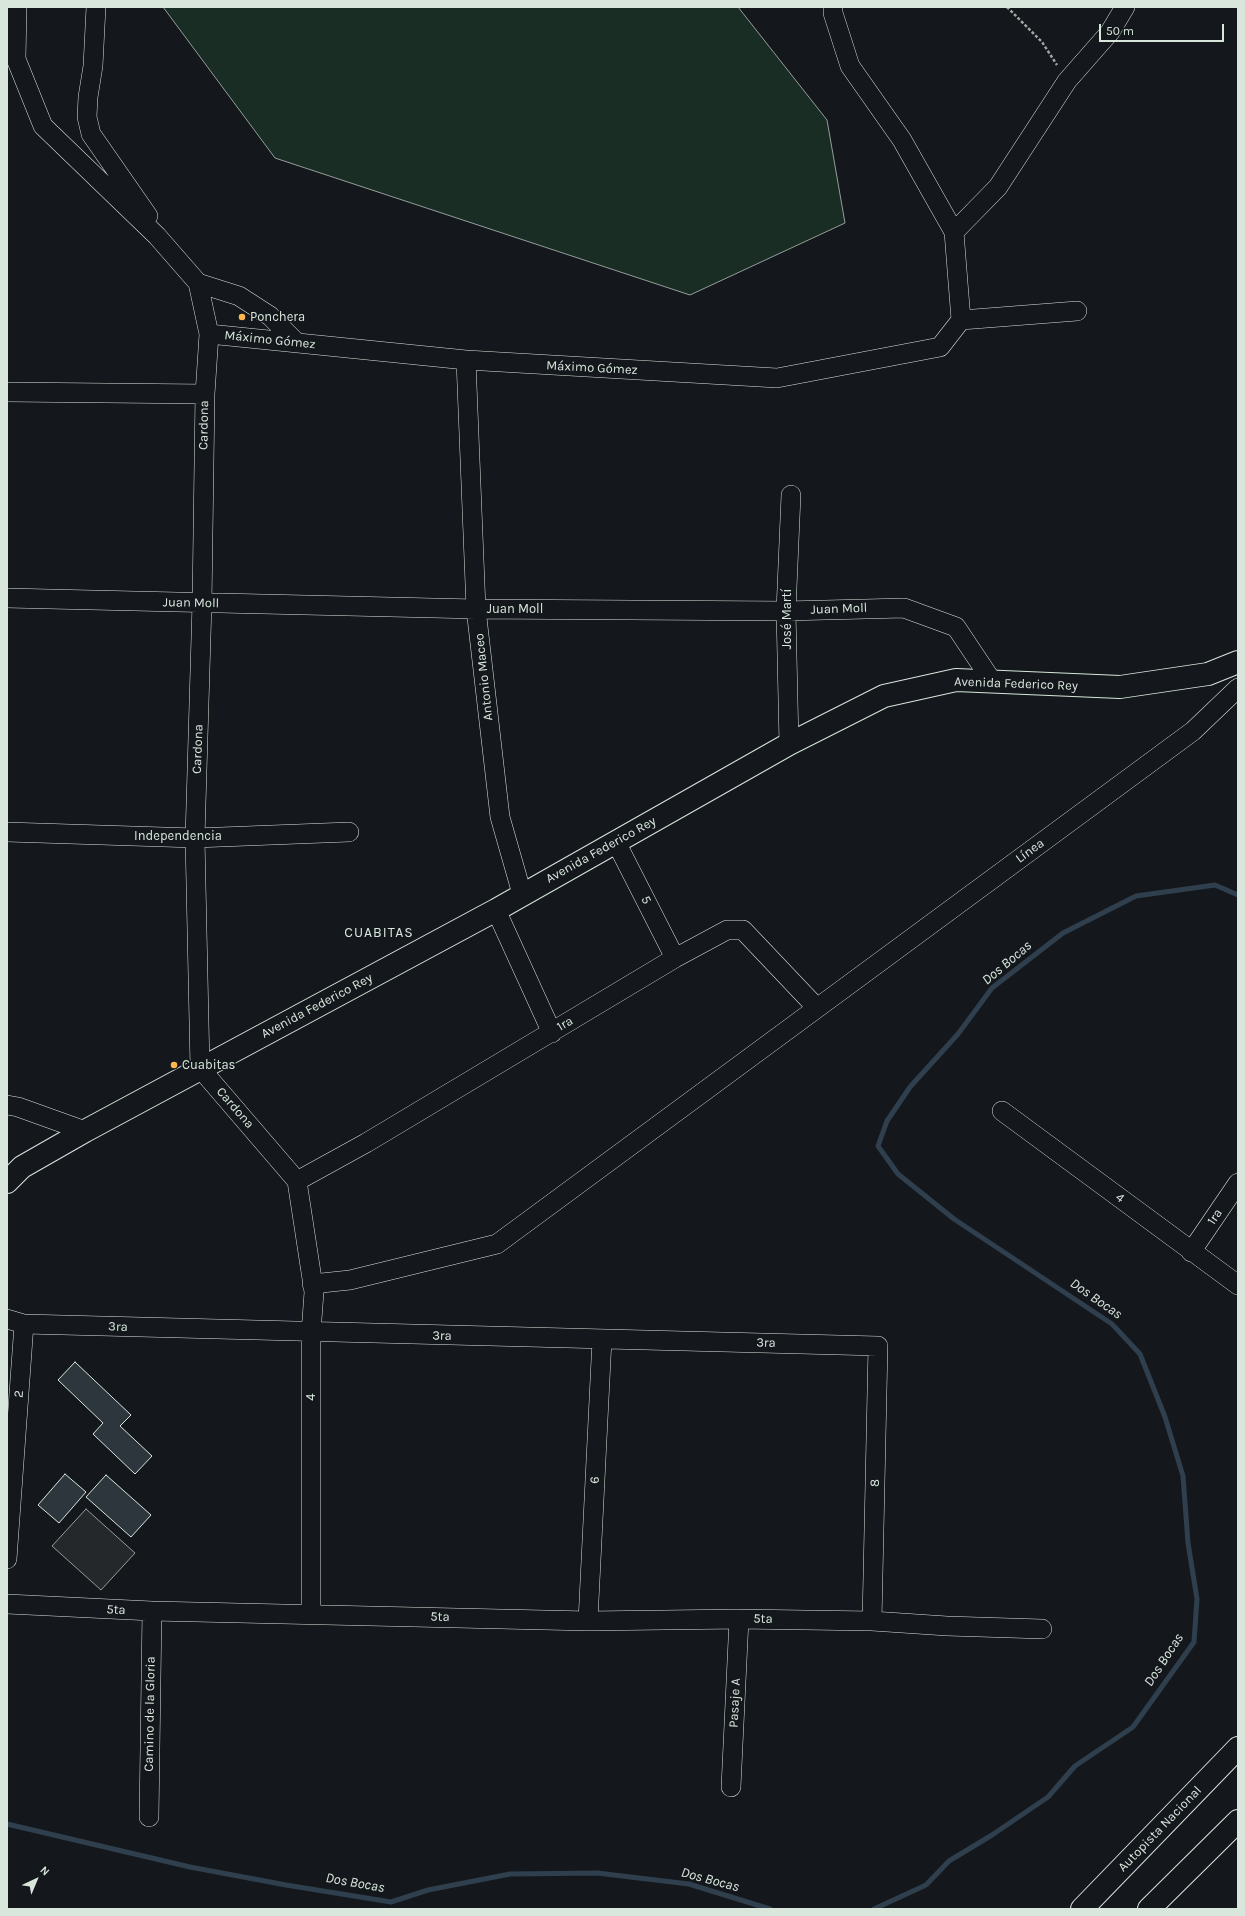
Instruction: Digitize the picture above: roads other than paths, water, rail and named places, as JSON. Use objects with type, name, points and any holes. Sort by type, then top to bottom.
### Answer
[{"type":"main road","name":"Avenida Federico Rey","points":[[7,1182],[22,1167],[85,1131],[496,910],[789,744],[884,696],[956,680],[1120,687],[1208,674],[1238,662]]},
{"type":"main road","name":"Autopista Nacional","points":[[1082,1909],[1238,1748]]},
{"type":"main road","points":[[1149,1909],[1238,1820]]},
{"type":"street","points":[[17,7],[11,59],[43,126],[156,236],[198,283],[239,296],[270,316],[297,343]]},
{"type":"street","points":[[96,7],[93,66],[88,97],[87,117],[91,134],[146,213],[156,236]]},
{"type":"street","points":[[833,7],[833,13],[850,66],[902,140],[954,232],[961,320],[1077,311]]},
{"type":"street","points":[[954,232],[998,187],[1067,81],[1110,32],[1125,7]]},
{"type":"street","name":"Cardona","points":[[198,283],[209,334],[205,394],[202,603],[196,838],[200,1068],[297,1180]]},
{"type":"street","name":"Máximo Gómez","points":[[209,334],[466,360],[776,378],[940,346],[961,320]]},
{"type":"street","name":"Antonio Maceo","points":[[466,360],[476,609],[500,817],[522,894]]},
{"type":"street","points":[[7,392],[205,394]]},
{"type":"street","name":"José Martí","points":[[789,744],[786,611],[791,495]]},
{"type":"street","name":"Juan Moll","points":[[7,598],[476,609],[786,611],[904,608],[956,627],[992,681]]},
{"type":"street","name":"Línea","points":[[312,1284],[350,1280],[497,1244],[1193,731],[1238,688]]},
{"type":"street","name":"Independencia","points":[[7,832],[196,838],[349,832]]},
{"type":"street","name":"5","points":[[616,842],[675,958]]},
{"type":"street","points":[[496,910],[552,1032]]},
{"type":"street","name":"1ra","points":[[297,1180],[366,1143],[675,958],[727,930],[743,930],[817,1008]]},
{"type":"street","points":[[7,1105],[18,1107],[85,1131]]},
{"type":"street","name":"4","points":[[1002,1111],[1238,1286]]},
{"type":"street","name":"4","points":[[297,1180],[314,1292],[312,1333],[311,1614]]},
{"type":"street","name":"1ra","points":[[1191,1252],[1238,1183]]},
{"type":"street","name":"3ra","points":[[15,1322],[312,1333],[878,1346]]},
{"type":"street","name":"2","points":[[7,1559],[15,1322]]},
{"type":"street","name":"6","points":[[588,1621],[602,1339]]},
{"type":"street","name":"8","points":[[872,1620],[878,1346]]},
{"type":"street","name":"5ta","points":[[7,1604],[152,1611],[588,1621],[739,1619],[872,1620],[947,1626],[1042,1629]]},
{"type":"street","name":"Camino de la Gloria","points":[[149,1817],[152,1611]]},
{"type":"street","name":"Pasaje A","points":[[731,1787],[739,1619]]},
{"type":"waterway","name":"Dos Bocas","points":[[874,1909],[926,1885],[949,1861],[992,1835],[1048,1797],[1075,1766],[1133,1727],[1194,1642],[1197,1599],[1188,1543],[1183,1476],[1165,1417],[1140,1354],[1112,1324],[954,1219],[898,1174],[878,1146],[887,1121],[910,1087],[958,1034],[992,988],[1063,933],[1136,896],[1215,885],[1238,895]]},
{"type":"waterway","name":"Dos Bocas","points":[[7,1824],[190,1867],[286,1885],[391,1902],[428,1890],[510,1874],[597,1873],[689,1884],[770,1909]]},
{"type":"place","name":"Ponchera","points":[[242,317]]},
{"type":"place","name":"Cuabitas","points":[[174,1065]]},
{"type":"district","name":"CUABITAS","points":[[379,933]]}]
